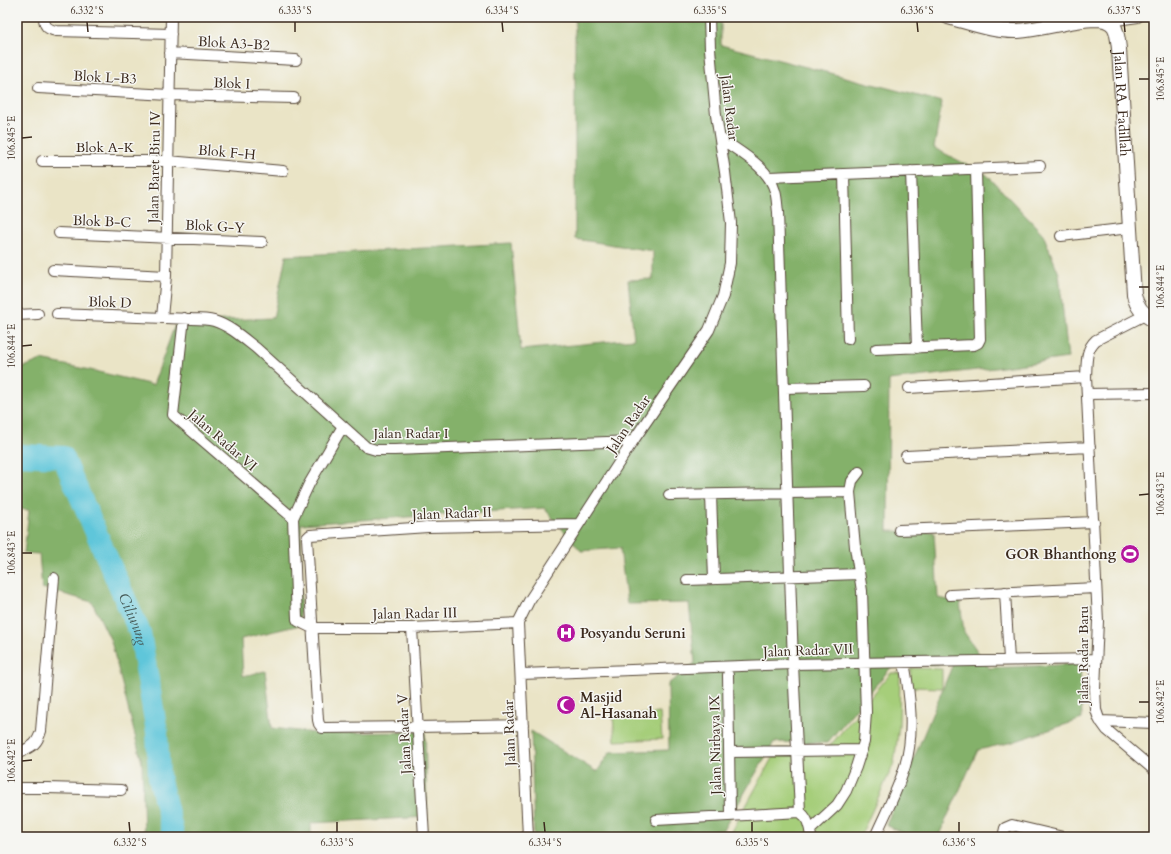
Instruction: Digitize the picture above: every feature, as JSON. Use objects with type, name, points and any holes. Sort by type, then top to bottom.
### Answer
[{"type":"main road","points":[[948,17],[1007,31],[1026,30],[1091,19],[1103,19],[1110,21]]},
{"type":"main road","name":"Jalan RA. Fadillah","points":[[1110,21],[1115,27],[1118,40],[1134,294],[1138,305],[1150,317]]},
{"type":"street","points":[[44,17],[46,27],[56,31],[171,34]]},
{"type":"street","name":"Jalan Baret Biru IV","points":[[162,317],[166,276],[171,17]]},
{"type":"street","name":"Jalan Radar","points":[[528,837],[518,623],[529,601],[633,441],[709,330],[723,296],[730,263],[731,223],[716,114],[710,49],[709,17]]},
{"type":"street","points":[[1110,21],[1138,17]]},
{"type":"street","name":"Blok A3-B2","points":[[170,53],[296,60]]},
{"type":"street","name":"Blok L-B3","points":[[38,88],[170,95]]},
{"type":"street","name":"Blok I","points":[[170,95],[294,98]]},
{"type":"street","points":[[720,138],[753,161],[768,177],[775,191],[778,212],[793,664],[800,812],[806,819],[811,834],[837,805],[852,779],[862,750],[866,719],[862,592],[854,547],[850,492],[852,481],[859,472]]},
{"type":"street","name":"Blok A-K","points":[[42,161],[168,161]]},
{"type":"street","name":"Blok F-H","points":[[168,161],[283,171]]},
{"type":"street","points":[[768,177],[1040,166]]},
{"type":"street","points":[[876,348],[917,348],[974,345],[979,342],[976,169]]},
{"type":"street","points":[[910,171],[917,348]]},
{"type":"street","points":[[844,174],[848,339]]},
{"type":"street","points":[[1061,236],[1130,228]]},
{"type":"street","name":"Blok B-C","points":[[59,233],[167,237]]},
{"type":"street","name":"Blok G-Y","points":[[167,237],[262,242]]},
{"type":"street","points":[[53,270],[166,276]]},
{"type":"street","points":[[17,315],[38,314]]},
{"type":"street","name":"Blok D","points":[[57,314],[162,317]]},
{"type":"street","name":"Jalan Radar I","points":[[162,317],[214,321],[230,328],[256,348],[370,449],[384,450],[633,441]]},
{"type":"street","name":"Jalan Radar Baru","points":[[1150,317],[1092,343],[1087,354],[1086,377],[1098,621],[1096,710],[1100,721],[1116,739],[1154,770]]},
{"type":"street","name":"Jalan Radar VI","points":[[184,318],[173,415],[293,518]]},
{"type":"street","points":[[909,388],[1086,377]]},
{"type":"street","points":[[784,388],[864,386]]},
{"type":"street","points":[[1087,394],[1154,394]]},
{"type":"street","points":[[344,426],[309,484],[293,518],[297,619],[298,621],[312,628],[318,720],[320,726],[325,729],[523,725]]},
{"type":"street","points":[[906,456],[1090,447]]},
{"type":"street","points":[[669,495],[850,492]]},
{"type":"street","points":[[711,495],[714,579]]},
{"type":"street","points":[[899,530],[1094,522]]},
{"type":"street","name":"Jalan Radar II","points":[[312,628],[307,538],[310,535],[428,527],[579,524]]},
{"type":"street","points":[[687,580],[859,574]]},
{"type":"street","points":[[17,754],[35,744],[38,741],[41,731],[54,578]]},
{"type":"street","name":"Jalan Radar Baru","points":[[950,594],[1096,588]]},
{"type":"street","points":[[1005,592],[1009,660]]},
{"type":"street","name":"Jalan Radar III","points":[[312,628],[412,628],[518,623]]},
{"type":"street","name":"Jalan Radar V","points":[[412,628],[424,837]]},
{"type":"street","name":"Jalan Radar VII","points":[[521,674],[864,662],[1096,659]]},
{"type":"street","points":[[875,837],[905,766],[908,752],[910,709],[904,662]]},
{"type":"street","name":"Jalan Nirbaya IX","points":[[728,675],[730,815]]},
{"type":"street","points":[[1100,721],[1154,723]]},
{"type":"street","points":[[730,752],[862,750]]},
{"type":"street","points":[[17,788],[121,790]]},
{"type":"street","points":[[656,820],[800,812]]},
{"type":"street","points":[[1003,837],[1005,828],[1012,825],[1063,837]]},
{"type":"green space","points":[[575,17],[721,17],[721,45],[942,102],[934,148],[987,175],[1043,234],[1059,274],[1068,358],[889,380],[888,531],[934,532],[938,598],[960,602],[964,632],[989,668],[1080,664],[1082,719],[1013,742],[978,750],[938,837],[910,837],[886,825],[953,664],[893,665],[827,743],[774,742],[723,830],[645,834],[637,837],[534,837],[531,731],[597,772],[610,752],[669,750],[668,684],[695,663],[689,603],[627,604],[620,548],[581,551],[544,508],[301,524],[300,625],[241,639],[243,676],[265,671],[272,728],[316,733],[425,732],[427,817],[311,823],[311,837],[144,837],[142,763],[111,641],[92,602],[42,588],[39,554],[24,553],[29,510],[17,509],[17,370],[41,360],[153,385],[176,322],[273,318],[286,256],[511,243],[521,350],[634,339],[628,280],[653,279],[653,251],[575,239]]},
{"type":"green space","points":[[911,668],[942,669],[942,688],[910,687]]},
{"type":"green space","points":[[891,673],[900,673],[899,726],[894,763],[860,837],[729,837],[777,749],[828,748]]},
{"type":"green space","points":[[660,713],[662,739],[615,741],[613,716]]},
{"type":"waterway","name":"Ciliwung","points":[[17,455],[63,457],[140,633],[157,732],[159,777],[174,837]]},
{"type":"place","name":"GOR Bhanthong","points":[[1130,554]]},
{"type":"place","name":"Posyandu Seruni","points":[[566,633]]},
{"type":"place","name":"Masjid Al-Hasanah","points":[[566,705]]}]
